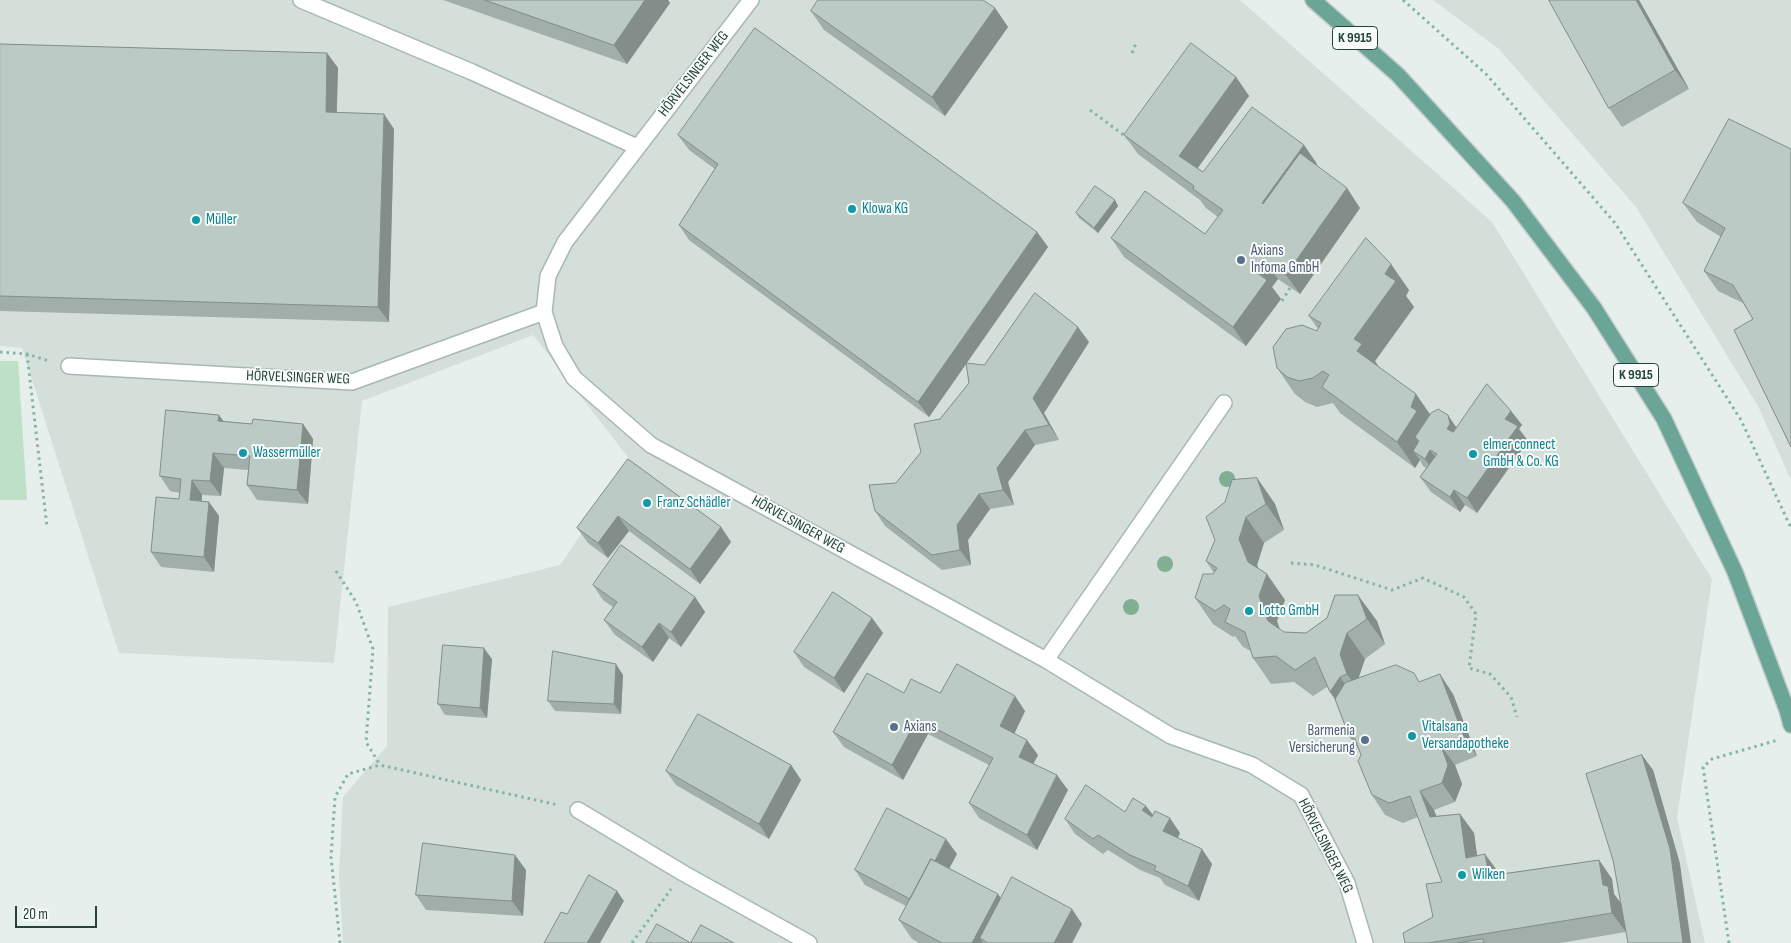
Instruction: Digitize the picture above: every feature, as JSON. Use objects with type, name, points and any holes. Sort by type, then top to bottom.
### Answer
[{"type":"main road","name":"K 9915","points":[[1313,0],[1398,75],[1513,201],[1594,308],[1664,419],[1735,572],[1791,725]]},
{"type":"street","points":[[301,0],[472,72],[637,147]]},
{"type":"street","name":"HÖRVELSINGER WEG","points":[[751,0],[565,242],[548,276],[544,312],[555,346],[574,378],[651,445],[1046,660],[1171,736],[1252,765],[1301,795],[1347,883],[1366,943]]},
{"type":"street","name":"HÖRVELSINGER WEG","points":[[69,366],[352,382],[544,312]]},
{"type":"street","points":[[1046,660],[1224,403]]},
{"type":"street","points":[[578,810],[683,873],[809,943]]},
{"type":"path","points":[[1403,0],[1486,74],[1615,223],[1741,420],[1791,528]]},
{"type":"path","points":[[1132,53],[1137,41]]},
{"type":"path","points":[[1090,110],[1134,143]]},
{"type":"path","points":[[1282,301],[1290,288]]},
{"type":"path","points":[[0,352],[27,354],[69,366]]},
{"type":"path","points":[[27,354],[47,528]]},
{"type":"path","points":[[1291,563],[1315,565],[1392,590],[1423,578],[1464,597],[1476,614],[1469,668],[1490,674],[1511,697],[1517,717]]},
{"type":"path","points":[[336,571],[356,602],[372,649],[366,742],[380,765]]},
{"type":"path","points":[[1730,943],[1703,767],[1712,759],[1782,739]]},
{"type":"path","points":[[340,943],[331,857],[335,797],[348,774],[380,765],[578,810]]},
{"type":"path","points":[[632,943],[683,873]]},
{"type":"shaded area","points":[[0,0],[1240,0],[1492,222],[1712,579],[1677,818],[1705,943],[343,943],[339,875],[343,797],[387,746],[388,607],[560,565],[631,461],[533,335],[362,401],[334,663],[119,653],[22,348],[0,346]]},
{"type":"shaded area","points":[[1433,0],[1791,0],[1791,480],[1758,406],[1636,207],[1499,49]]},
{"type":"green space","points":[[0,361],[18,361],[27,500],[0,500]]},
{"type":"building","points":[[485,0],[645,0],[614,45]]},
{"type":"building","points":[[818,0],[983,0],[995,8],[932,97],[811,11]]},
{"type":"building","points":[[1549,0],[1636,0],[1675,70],[1609,108]]},
{"type":"building","name":"Klowa KG","points":[[755,28],[1037,232],[918,402],[679,225],[718,164],[678,135]]},
{"type":"building","points":[[1191,43],[1236,77],[1179,156],[1203,172],[1252,107],[1304,145],[1263,204],[1300,153],[1347,188],[1286,275],[1264,260],[1256,272],[1267,280],[1233,327],[1111,238],[1145,191],[1205,234],[1223,210],[1193,189],[1194,186],[1124,135]]},
{"type":"building","name":"Müller","points":[[0,44],[327,53],[326,112],[384,114],[378,307],[0,296]]},
{"type":"building","points":[[1729,119],[1791,149],[1791,447],[1734,330],[1753,319],[1733,285],[1704,271],[1725,228],[1683,203]]},
{"type":"building","points":[[1095,186],[1115,200],[1094,228],[1076,213]]},
{"type":"building","points":[[1366,238],[1391,264],[1385,274],[1396,281],[1354,339],[1362,344],[1357,351],[1416,394],[1411,407],[1417,411],[1397,442],[1322,387],[1329,375],[1323,371],[1313,378],[1299,381],[1287,377],[1277,368],[1273,347],[1286,329],[1302,325],[1317,331],[1321,323],[1309,316]]},
{"type":"building","points":[[1035,293],[1078,327],[1033,398],[1049,425],[1025,430],[997,468],[1003,490],[979,494],[957,525],[960,550],[932,555],[875,511],[869,485],[896,483],[921,452],[914,424],[940,419],[969,383],[966,363],[984,365]]},
{"type":"building","name":"elmer connect GmbH & Co. KG","points":[[1487,384],[1511,411],[1505,419],[1518,426],[1467,498],[1454,490],[1450,497],[1420,477],[1437,454],[1430,450],[1425,459],[1413,451],[1419,441],[1415,437],[1431,413],[1438,409],[1448,415],[1450,424],[1447,429],[1453,432]]},
{"type":"building","points":[[166,410],[219,415],[218,421],[252,424],[253,419],[303,424],[297,490],[247,485],[250,456],[213,453],[210,481],[192,480],[190,500],[209,502],[204,557],[151,552],[156,497],[179,499],[181,479],[160,476]]},
{"type":"building","name":"Franz Schädler","points":[[628,459],[721,527],[690,569],[618,516],[598,543],[577,528]]},
{"type":"building","points":[[1257,478],[1266,504],[1246,517],[1239,539],[1248,562],[1267,574],[1259,596],[1268,621],[1284,632],[1306,633],[1327,618],[1335,595],[1358,595],[1367,619],[1347,633],[1340,654],[1347,674],[1340,677],[1330,692],[1315,657],[1295,670],[1276,656],[1253,658],[1245,632],[1225,622],[1230,609],[1224,605],[1215,611],[1195,598],[1203,574],[1213,574],[1217,568],[1206,561],[1215,540],[1206,517],[1225,502],[1232,480]]},
{"type":"building","points":[[621,545],[695,597],[671,632],[659,623],[642,647],[604,620],[617,602],[593,585]]},
{"type":"building","points":[[833,592],[872,618],[834,678],[794,652]]},
{"type":"building","points":[[443,645],[484,648],[480,708],[438,704]]},
{"type":"building","points":[[553,651],[616,664],[614,704],[548,701]]},
{"type":"building","points":[[957,664],[1015,696],[1000,726],[1027,740],[1019,757],[1057,775],[1027,835],[969,803],[993,758],[917,719],[892,765],[833,732],[867,673],[904,693],[911,679],[940,693]]},
{"type":"building","points":[[1396,665],[1414,673],[1419,682],[1440,674],[1464,737],[1441,746],[1448,765],[1442,783],[1420,791],[1430,817],[1460,814],[1466,858],[1485,854],[1489,876],[1599,860],[1603,885],[1608,886],[1612,913],[1428,943],[1405,943],[1403,933],[1433,917],[1426,884],[1442,882],[1410,796],[1389,803],[1372,795],[1358,761],[1361,755],[1355,739],[1349,736],[1335,699],[1345,683]]},
{"type":"building","points":[[698,714],[791,765],[759,824],[666,771]]},
{"type":"building","points":[[1642,755],[1670,849],[1683,943],[1628,943],[1613,860],[1586,774]]},
{"type":"building","points":[[1086,785],[1125,812],[1133,798],[1146,806],[1142,810],[1152,817],[1155,811],[1170,818],[1163,831],[1202,849],[1188,886],[1154,870],[1156,866],[1130,855],[1098,835],[1093,839],[1065,819]]},
{"type":"building","points":[[887,808],[946,839],[935,861],[931,859],[910,899],[855,870]]},
{"type":"building","points":[[423,843],[515,855],[512,901],[416,895]]},
{"type":"building","points":[[931,859],[998,894],[972,943],[942,943],[899,920]]},
{"type":"building","points":[[589,875],[617,891],[587,943],[544,943],[561,912],[567,914]]},
{"type":"building","points":[[1012,877],[1072,909],[1054,943],[988,943],[980,938]]},
{"type":"building","points":[[657,924],[691,943],[646,943]]},
{"type":"building","points":[[701,925],[734,943],[691,943]]},
{"type":"building","points":[[1483,939],[1484,943],[1458,943]]},
{"type":"place","name":"Klowa KG","points":[[852,209]]},
{"type":"place","name":"Müller","points":[[196,220]]},
{"type":"place","name":"Axians Infoma GmbH","points":[[1241,260]]},
{"type":"place","name":"Wassermüller","points":[[243,453]]},
{"type":"place","name":"elmer connect GmbH & Co. KG","points":[[1473,454]]},
{"type":"place","name":"Franz Schädler","points":[[647,503]]},
{"type":"place","name":"Lotto GmbH","points":[[1249,611]]},
{"type":"place","name":"Axians","points":[[894,727]]},
{"type":"place","name":"Vitalsana Versandapotheke","points":[[1412,736]]},
{"type":"place","name":"Barmenia Versicherung","points":[[1365,740]]},
{"type":"place","name":"Wilken","points":[[1462,875]]}]
